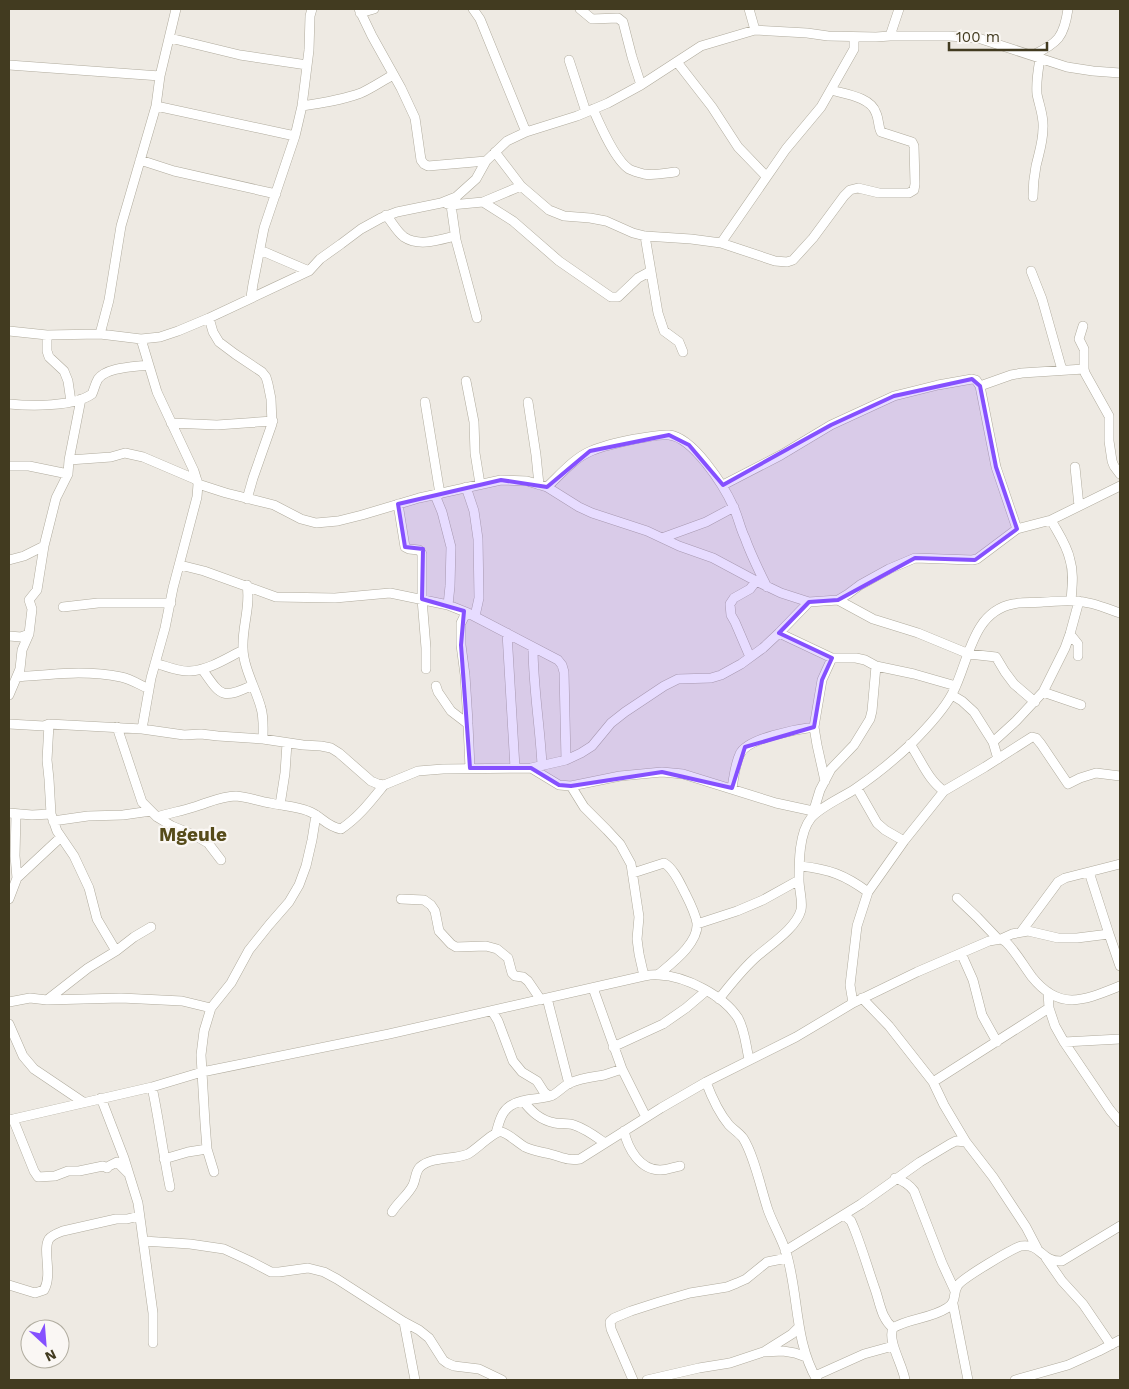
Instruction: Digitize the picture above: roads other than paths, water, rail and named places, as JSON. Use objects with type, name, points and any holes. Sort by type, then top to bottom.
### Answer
[{"type":"street","points":[[100,334],[109,300],[121,226],[156,106],[160,76],[176,9]]},
{"type":"street","points":[[251,297],[264,228],[295,136],[302,106],[312,9]]},
{"type":"street","points":[[374,9],[360,11],[415,118],[420,160],[428,166],[486,161]]},
{"type":"street","points":[[473,9],[480,19],[526,132]]},
{"type":"street","points":[[580,9],[592,19],[618,18],[623,22],[642,85]]},
{"type":"street","points":[[749,9],[755,30]]},
{"type":"street","points":[[890,36],[899,9]]},
{"type":"street","points":[[1036,57],[1061,36],[1068,9]]},
{"type":"street","points":[[9,331],[47,334],[100,334],[141,338],[160,337],[178,331],[309,271],[320,259],[361,229],[386,215],[442,203],[456,197],[476,179],[486,161],[507,141],[526,132],[556,123],[608,103],[642,85],[701,46],[755,30],[876,38],[890,36],[949,36],[978,38],[1068,67],[1120,73]]},
{"type":"street","points":[[721,243],[786,148],[821,107],[854,49],[854,37]]},
{"type":"street","points":[[170,38],[240,55],[307,65]]},
{"type":"street","points":[[1033,197],[1033,183],[1043,141],[1043,121],[1037,94],[1036,57]]},
{"type":"street","points":[[569,60],[589,110],[618,157],[629,169],[644,174],[675,172]]},
{"type":"street","points":[[677,62],[712,107],[738,147],[766,176]]},
{"type":"street","points":[[9,65],[160,76]]},
{"type":"street","points":[[302,106],[329,102],[355,95],[393,75]]},
{"type":"street","points":[[495,152],[521,186],[549,210],[564,216],[606,221],[633,233],[645,236],[721,243],[775,261],[787,262],[793,260],[813,238],[850,190],[858,188],[879,193],[898,194],[909,193],[914,190],[914,146],[912,142],[881,132],[875,110],[867,101],[831,90]]},
{"type":"street","points":[[156,106],[295,136]]},
{"type":"street","points":[[140,160],[174,171],[276,194]]},
{"type":"street","points":[[442,203],[451,205],[483,202],[521,186]]},
{"type":"street","points":[[483,202],[514,222],[559,260],[611,297],[618,297],[638,278],[651,271]]},
{"type":"street","points":[[451,205],[455,236],[477,318]]},
{"type":"street","points":[[386,215],[404,237],[413,241],[436,241],[455,236]]},
{"type":"street","points":[[645,236],[658,313],[664,331],[679,342],[683,352]]},
{"type":"street","points":[[260,250],[309,271]]},
{"type":"street","points":[[1031,271],[1042,299],[1062,370]]},
{"type":"street","points":[[209,318],[213,332],[219,342],[262,372],[266,377],[272,399],[273,421],[271,430],[247,499]]},
{"type":"street","points":[[1083,326],[1079,339],[1084,349],[1084,369],[1108,414],[1112,461],[1120,474]]},
{"type":"street","points":[[47,334],[46,351],[49,357],[64,371],[68,381],[71,402]]},
{"type":"street","points":[[141,338],[157,392],[184,448],[197,482],[197,497],[155,663],[142,729]]},
{"type":"street","points":[[9,404],[28,406],[55,405],[81,400],[92,394],[98,378],[107,372],[148,365]]},
{"type":"street","points":[[980,386],[1011,375],[1084,369]]},
{"type":"street","points":[[723,485],[780,456],[831,425],[894,396],[967,379],[976,380],[980,386],[996,468],[1017,530]]},
{"type":"street","points":[[466,381],[474,422],[475,453],[480,484]]},
{"type":"street","points":[[9,695],[20,669],[22,650],[29,634],[32,610],[29,600],[37,590],[44,546],[56,498],[68,474],[81,400]]},
{"type":"street","points":[[425,402],[437,495],[451,547],[448,605]]},
{"type":"street","points":[[528,402],[536,456],[543,486]]},
{"type":"street","points":[[171,423],[217,425],[273,421]]},
{"type":"street","points":[[543,486],[590,451],[615,443],[669,435],[680,439],[689,445],[723,485],[767,587]]},
{"type":"street","points":[[69,460],[125,453],[143,457],[197,482],[247,499],[274,505],[301,519],[316,523],[338,521],[419,498],[500,480],[527,481],[543,486],[578,507],[647,531],[678,546],[712,558],[767,587],[809,602],[838,600],[874,577],[915,558],[977,559],[1017,530],[1051,520],[1120,486]]},
{"type":"street","points":[[9,466],[29,466],[68,474]]},
{"type":"street","points":[[1075,467],[1079,506]]},
{"type":"street","points":[[466,487],[474,511],[478,540],[479,598],[472,614],[464,617],[461,623],[470,768]]},
{"type":"street","points":[[398,504],[405,546],[409,550],[419,550],[422,554],[422,599],[426,669]]},
{"type":"street","points":[[662,538],[706,522],[734,508]]},
{"type":"street","points":[[993,742],[1042,692],[1060,659],[1070,634],[1075,601],[1070,560],[1066,547],[1051,520]]},
{"type":"street","points":[[9,560],[24,556],[44,546]]},
{"type":"street","points":[[180,565],[287,598],[335,598],[390,593],[448,605],[472,614],[558,660],[562,665],[564,672],[566,760]]},
{"type":"street","points":[[750,657],[731,615],[730,604],[734,598],[750,588],[756,581]]},
{"type":"street","points":[[247,586],[249,595],[243,630],[243,650],[262,714],[262,739]]},
{"type":"street","points":[[838,600],[873,619],[935,639],[968,654],[996,657],[1014,684],[1034,702]]},
{"type":"street","points":[[531,768],[559,785],[571,786],[620,776],[662,772],[683,774],[812,815],[857,788],[910,744],[929,725],[954,690],[979,628],[986,619],[998,610],[1012,604],[1075,601],[1096,604],[1120,613]]},
{"type":"street","points":[[9,724],[44,726],[50,724],[142,729],[184,735],[201,734],[321,746],[331,748],[371,781],[384,785],[418,772],[443,769],[531,768],[566,760],[581,753],[592,746],[611,724],[625,712],[678,679],[711,678],[721,675],[741,664],[779,633],[809,602]]},
{"type":"street","points":[[64,607],[98,603],[170,603]]},
{"type":"street","points":[[507,632],[515,768]]},
{"type":"street","points":[[779,633],[832,658],[865,660],[876,666],[914,674],[954,690],[972,709],[993,742],[998,759]]},
{"type":"street","points":[[9,636],[21,637],[29,634]]},
{"type":"street","points":[[1070,634],[1078,644],[1078,656]]},
{"type":"street","points":[[533,647],[533,673],[540,728],[542,765]]},
{"type":"street","points":[[155,663],[189,672],[202,669],[243,650]]},
{"type":"street","points":[[825,781],[814,727],[822,680],[832,658]]},
{"type":"street","points":[[719,998],[754,959],[789,929],[801,910],[799,880],[802,838],[820,790],[831,769],[854,745],[870,719],[876,666]]},
{"type":"street","points":[[202,669],[221,693],[229,694],[253,685]]},
{"type":"street","points":[[17,677],[55,674],[98,674],[122,677],[149,689]]},
{"type":"street","points":[[436,686],[451,711],[468,722]]},
{"type":"street","points":[[1042,692],[1082,704]]},
{"type":"street","points":[[50,724],[47,760],[52,817],[89,888],[97,919],[116,951]]},
{"type":"street","points":[[732,788],[740,753],[745,747],[777,734],[795,729],[814,727]]},
{"type":"street","points":[[117,728],[142,802],[154,814],[172,826],[208,843],[221,860]]},
{"type":"street","points":[[853,1003],[850,985],[857,926],[868,892],[904,841],[944,791],[1033,737],[1041,744],[1068,784],[1096,773],[1120,776]]},
{"type":"street","points":[[280,805],[287,743]]},
{"type":"street","points":[[910,744],[931,779],[944,791]]},
{"type":"street","points":[[9,899],[17,878],[12,814],[52,817],[154,814],[194,807],[223,797],[234,796],[247,797],[308,811],[330,826],[341,829],[358,816],[384,785]]},
{"type":"street","points":[[571,786],[584,807],[620,844],[631,864],[638,917],[639,954],[644,976]]},
{"type":"street","points":[[857,788],[877,823],[904,841]]},
{"type":"street","points":[[214,1172],[208,1148],[202,1072],[201,1056],[204,1031],[211,1008],[231,983],[249,950],[289,902],[299,885],[306,866],[316,815]]},
{"type":"street","points":[[17,878],[61,837]]},
{"type":"street","points":[[633,874],[664,863],[668,866],[679,881],[690,903],[697,924],[695,934],[689,944],[677,959],[659,974]]},
{"type":"street","points":[[1020,932],[1058,882],[1071,875],[1120,864]]},
{"type":"street","points":[[800,866],[821,868],[836,873],[868,892]]},
{"type":"street","points":[[1090,872],[1120,966]]},
{"type":"street","points":[[697,924],[763,900],[799,880]]},
{"type":"street","points":[[957,898],[999,939],[1006,942],[1012,948],[1032,976],[1048,992],[1071,1001],[1086,999],[1120,986]]},
{"type":"street","points":[[401,899],[424,900],[431,905],[435,911],[439,931],[456,947],[486,946],[497,949],[508,958],[512,973],[528,981],[544,999],[569,1084]]},
{"type":"street","points":[[46,1000],[88,968],[151,927]]},
{"type":"street","points":[[496,1132],[505,1133],[526,1147],[565,1159],[580,1159],[706,1082],[796,1037],[862,998],[989,940],[1028,931],[1058,938],[1110,934]]},
{"type":"street","points":[[961,953],[973,980],[982,1015],[996,1042]]},
{"type":"street","points":[[130,1175],[117,1162],[107,1168],[103,1166],[79,1171],[68,1171],[55,1176],[38,1177],[11,1120],[152,1087],[202,1072],[659,974],[678,978],[719,998],[739,1019],[750,1059]]},
{"type":"street","points":[[593,988],[613,1047],[646,1118]]},
{"type":"street","points":[[613,1047],[663,1024],[706,991]]},
{"type":"street","points":[[1048,992],[1049,1008],[1055,1026],[1110,1110],[1120,1122]]},
{"type":"street","points":[[9,1002],[30,998],[46,1000],[122,998],[182,1001],[211,1008]]},
{"type":"street","points":[[862,998],[889,1026],[933,1082],[966,1142],[994,1177],[1037,1248],[1082,1304],[1111,1345]]},
{"type":"street","points":[[933,1082],[1049,1008]]},
{"type":"street","points":[[492,1011],[498,1021],[510,1055],[518,1068],[537,1081],[549,1096]]},
{"type":"street","points":[[9,1024],[23,1056],[34,1068],[83,1102]]},
{"type":"street","points":[[1064,1042],[1120,1039]]},
{"type":"street","points":[[392,1212],[414,1184],[417,1171],[421,1167],[448,1157],[466,1154],[477,1148],[496,1132],[500,1118],[511,1106],[523,1101],[555,1094],[582,1078],[622,1069]]},
{"type":"street","points":[[706,1082],[719,1112],[742,1137],[749,1150],[769,1212],[786,1254],[792,1275],[806,1357],[816,1378],[864,1354],[893,1346]]},
{"type":"street","points":[[152,1087],[170,1186]]},
{"type":"street","points":[[101,1098],[130,1175],[138,1203],[153,1313],[153,1343]]},
{"type":"street","points":[[523,1101],[535,1115],[542,1119],[573,1125],[609,1140],[628,1145]]},
{"type":"street","points":[[624,1131],[628,1145],[647,1167],[660,1170],[680,1166]]},
{"type":"street","points":[[950,1144],[960,1131]]},
{"type":"street","points":[[632,1380],[611,1329],[610,1322],[614,1318],[690,1293],[727,1287],[738,1283],[767,1262],[786,1254],[895,1178],[950,1144],[956,1141],[966,1142]]},
{"type":"street","points":[[164,1159],[208,1148]]},
{"type":"street","points":[[895,1178],[909,1185],[914,1191],[955,1291]]},
{"type":"street","points":[[844,1215],[851,1221],[854,1228],[883,1316],[893,1328]]},
{"type":"street","points":[[9,1285],[35,1293],[44,1290],[48,1279],[48,1243],[55,1234],[116,1219],[139,1216]]},
{"type":"street","points":[[1046,1258],[1053,1262],[1062,1261],[1120,1226]]},
{"type":"street","points":[[143,1241],[190,1244],[224,1249],[271,1272],[308,1268],[324,1272],[337,1278],[419,1330],[429,1338],[447,1363],[454,1366],[479,1369],[502,1380]]},
{"type":"street","points":[[968,1380],[953,1304],[957,1286],[965,1278],[1016,1248],[1029,1246],[1037,1248]]},
{"type":"street","points":[[905,1380],[890,1333],[893,1328],[932,1315],[953,1304]]},
{"type":"street","points":[[404,1322],[415,1380]]},
{"type":"street","points":[[648,1380],[730,1363],[763,1352],[800,1327]]},
{"type":"street","points":[[1015,1380],[1068,1364],[1120,1340]]},
{"type":"street","points":[[763,1352],[783,1351],[806,1357]]},
{"type":"district","name":"Mgeule","points":[[193,834]]}]
